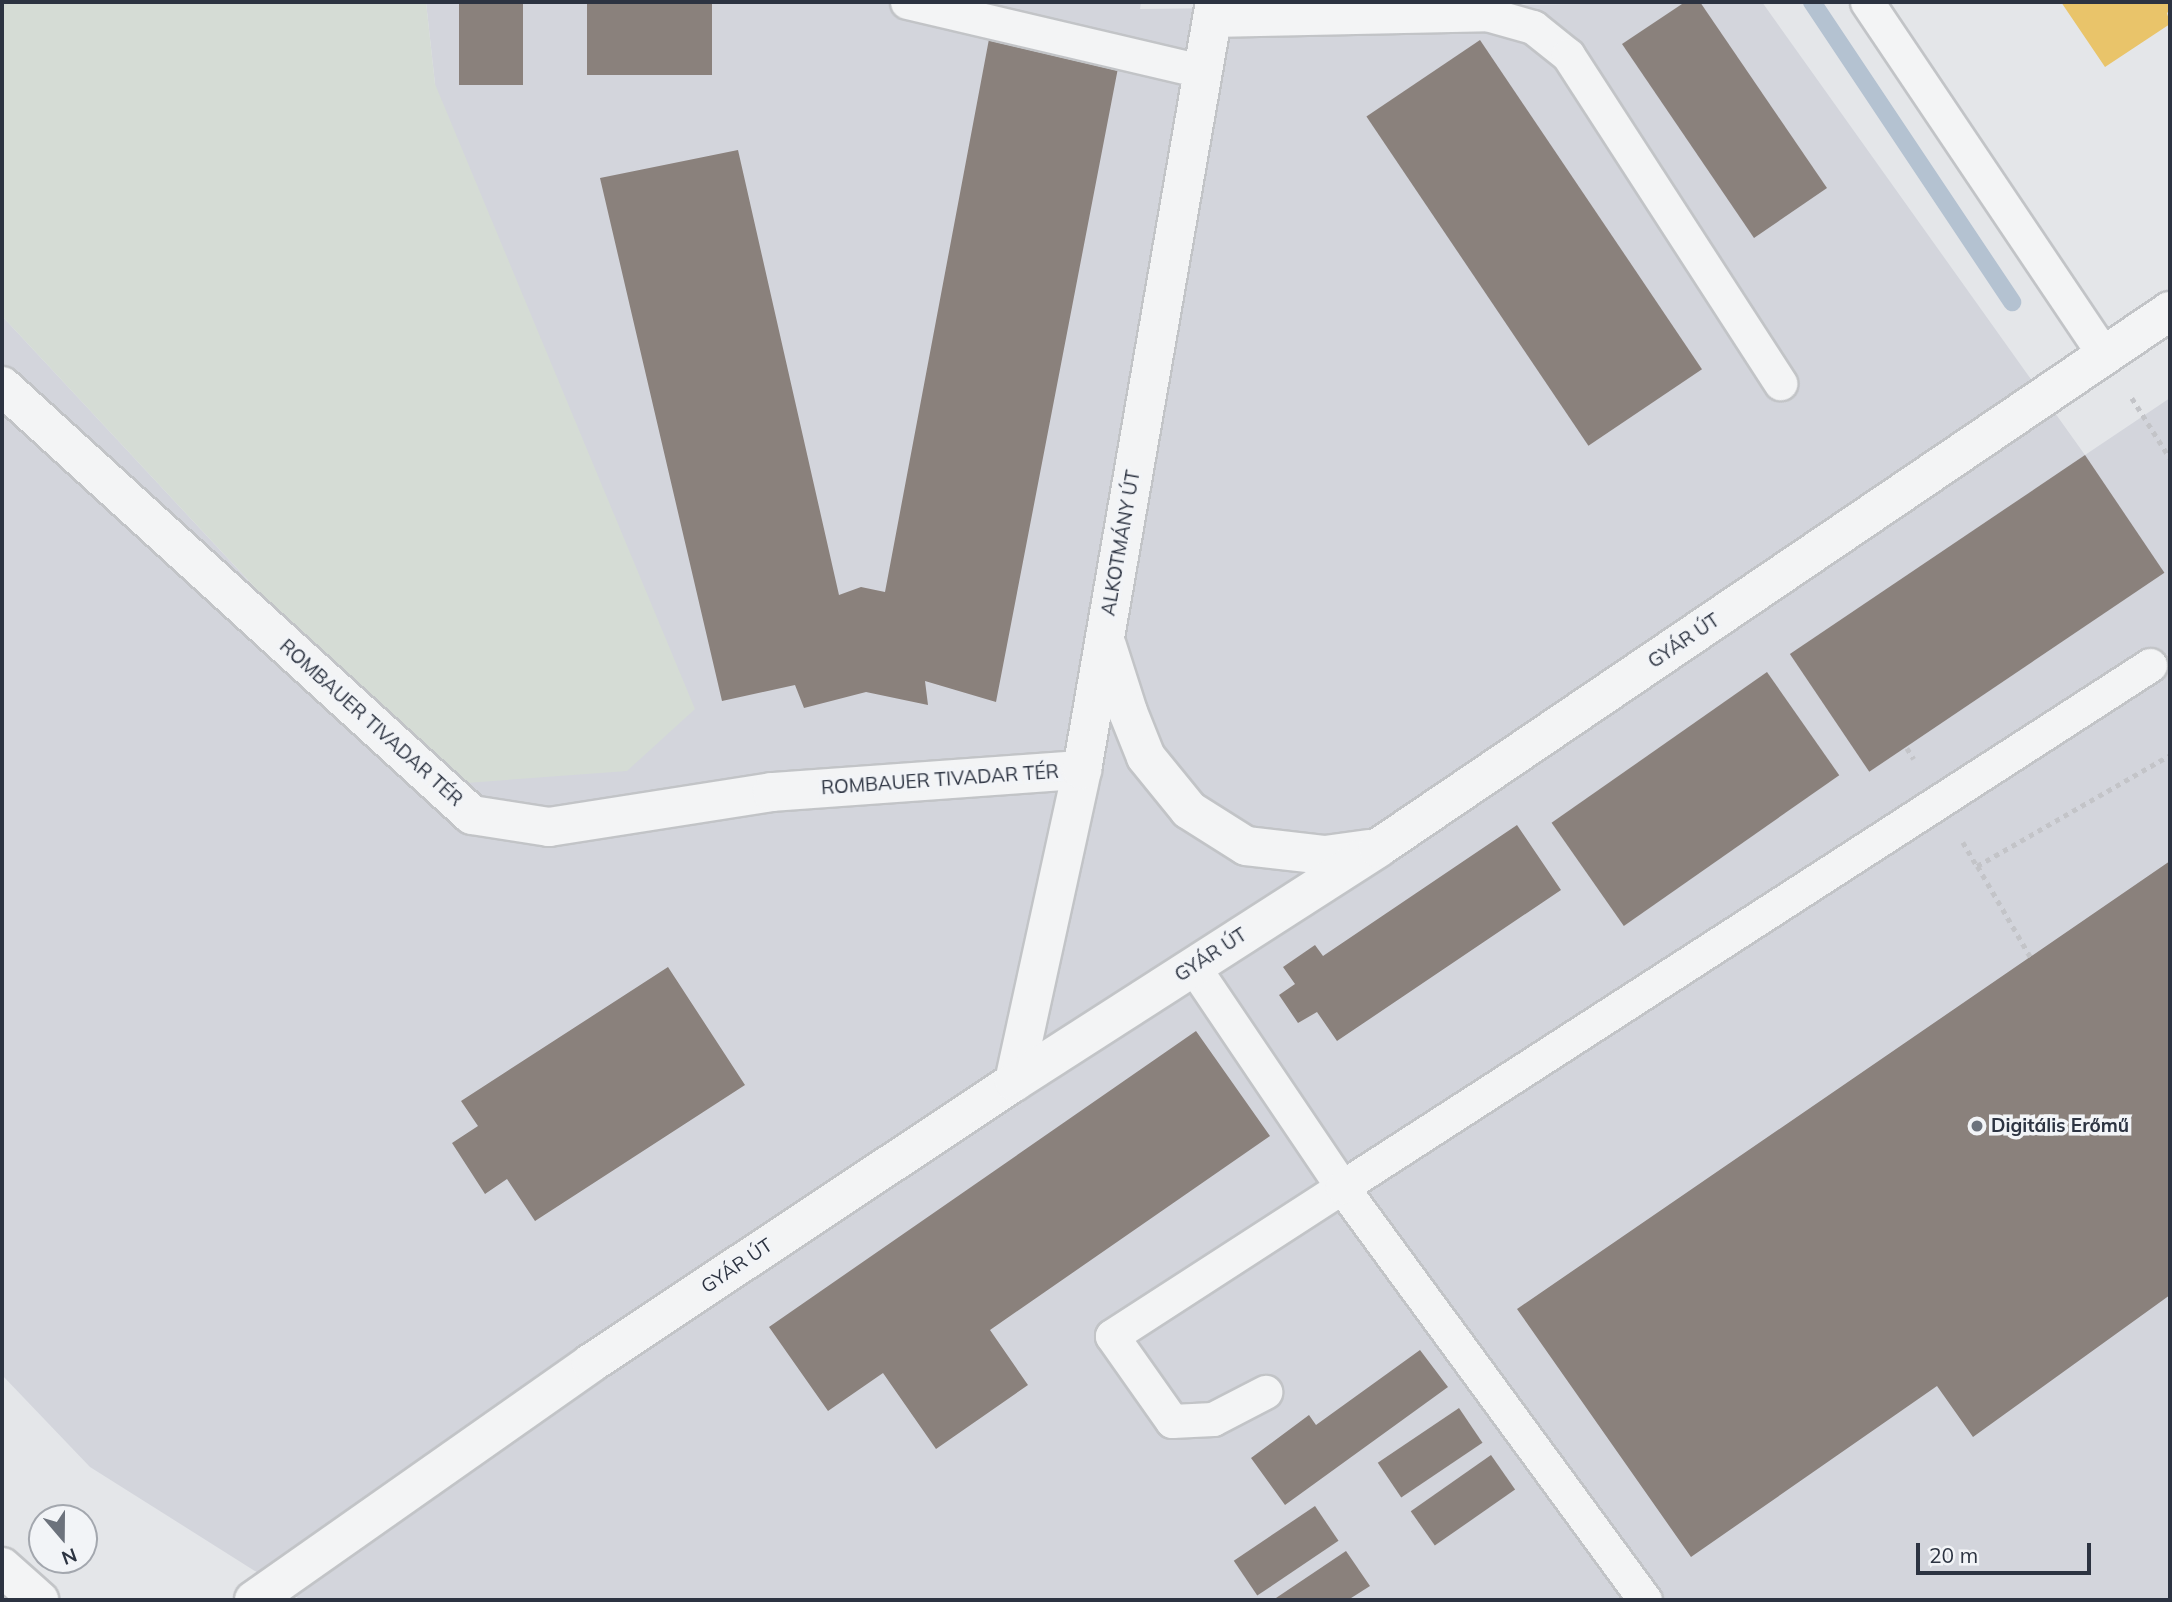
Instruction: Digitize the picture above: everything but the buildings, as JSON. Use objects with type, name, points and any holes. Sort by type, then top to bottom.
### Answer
[{"type":"street","name":"ALKOTMÁNY ÚT","points":[[1014,1082],[1082,770],[1213,11]]},
{"type":"street","name":"GYÁR ÚT","points":[[267,1591],[591,1363],[1014,1082],[1378,848],[2170,311]]},
{"type":"street","name":"ROMBAUER TIVADAR TÉR","points":[[2,386],[472,815],[549,827],[772,793],[1082,770]]},
{"type":"street","points":[[1105,638],[1128,712],[1146,757],[1189,810],[1246,846],[1325,855],[1378,848]]},
{"type":"street","points":[[2,1567],[39,1600]]},
{"type":"lane","points":[[907,2],[1201,71]]},
{"type":"lane","points":[[1867,2],[2105,356]]},
{"type":"lane","points":[[1213,11],[1487,14],[1534,27],[1568,55],[1780,383]]},
{"type":"lane","points":[[1265,1392],[1213,1419],[1172,1420],[1112,1336],[2150,665]]},
{"type":"lane","points":[[1193,966],[1342,1187],[1645,1600]]},
{"type":"path","points":[[2105,356],[2170,458]]},
{"type":"path","points":[[2031,957],[1977,866],[2170,755]]},
{"type":"shaded area","points":[[2,2],[426,2],[435,84],[695,709],[627,771],[439,785],[2,316]]},
{"type":"shaded area","points":[[426,2],[1141,2],[1140,9],[1762,2],[2085,455],[2170,398],[2170,1600],[301,1600],[90,1467],[2,1375],[2,316],[438,784],[435,84]]},
{"type":"waterway","points":[[1812,2],[2012,302]]},
{"type":"place","name":"Digitális Erőmű","points":[[1977,1126]]}]
